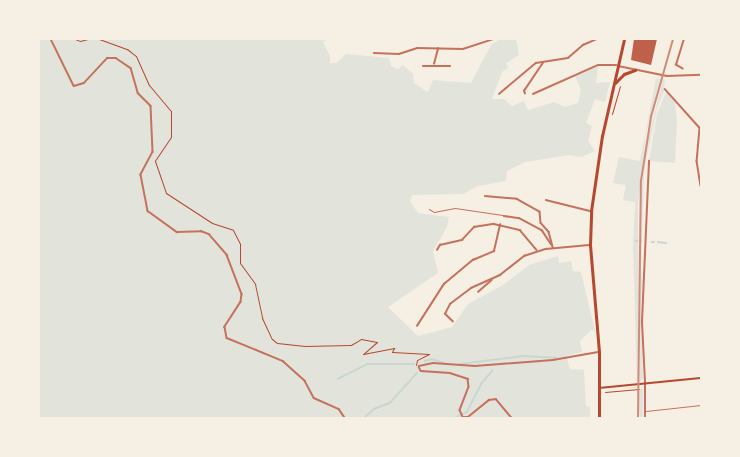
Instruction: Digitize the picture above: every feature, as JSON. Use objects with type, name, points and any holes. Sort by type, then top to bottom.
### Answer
[{"type":"main road","points":[[598,418],[599,388],[590,244],[591,211],[606,119],[624,39]]},
{"type":"main road","points":[[614,83],[626,73],[635,70]]},
{"type":"main road","points":[[599,388],[701,378]]},
{"type":"street","points":[[51,39],[74,86],[84,83],[107,58],[116,58],[131,68],[138,93],[151,106],[153,152],[141,175],[148,211],[177,232],[201,231],[209,234],[227,255],[242,294],[241,302],[225,327],[227,338],[283,361],[301,375],[314,398],[339,409],[345,418]]},
{"type":"street","points":[[374,53],[399,54],[417,48],[470,48],[494,39]]},
{"type":"street","points":[[499,94],[536,63],[567,58],[583,45],[597,39]]},
{"type":"street","points":[[683,69],[676,65],[684,39]]},
{"type":"street","points":[[434,65],[438,49]]},
{"type":"street","points":[[525,94],[524,91],[544,63]]},
{"type":"street","points":[[533,94],[598,65],[618,66],[673,77],[701,75]]},
{"type":"street","points":[[423,66],[450,66]]},
{"type":"street","points":[[665,89],[701,128],[698,161],[701,186]]},
{"type":"street","points":[[645,418],[642,322],[649,161]]},
{"type":"street","points":[[485,196],[517,199],[540,212],[541,223],[551,236],[553,248]]},
{"type":"street","points":[[546,200],[591,211]]},
{"type":"street","points":[[504,216],[519,218],[542,230],[553,248]]},
{"type":"street","points":[[437,250],[440,246],[462,240],[474,226],[500,225],[520,230],[537,251]]},
{"type":"street","points":[[417,326],[444,284],[473,260],[494,250],[500,225]]},
{"type":"street","points":[[478,292],[524,256],[553,248],[590,244]]},
{"type":"street","points":[[453,322],[445,316],[450,304],[471,288],[495,278]]},
{"type":"street","points":[[512,418],[496,399],[489,400],[468,417],[464,417],[460,410],[469,387],[468,379],[450,373],[421,371],[419,366],[433,363],[475,366],[553,360],[597,352]]},
{"type":"lane","points":[[429,209],[434,212],[455,208],[504,216]]},
{"type":"lane","points":[[645,411],[701,405]]},
{"type":"path","points":[[75,39],[80,41],[88,39]]},
{"type":"path","points":[[99,39],[123,46],[136,56],[149,85],[171,111],[171,137],[155,161],[166,193],[212,223],[234,230],[240,245],[240,263],[255,284],[262,318],[272,339],[278,343],[305,346],[351,345],[361,339],[377,342],[363,353],[394,348],[392,352],[429,354],[416,362],[419,366]]},
{"type":"path","points":[[606,119],[611,116],[620,83]]},
{"type":"path","points":[[603,392],[639,389]]},
{"type":"shaded area","points":[[39,39],[328,39],[323,42],[330,56],[330,63],[336,63],[346,54],[389,58],[391,66],[398,69],[403,65],[413,74],[414,83],[428,92],[433,80],[471,83],[491,45],[500,39],[516,39],[519,55],[506,63],[508,68],[502,72],[492,99],[504,99],[512,106],[524,101],[528,110],[554,102],[565,107],[578,103],[581,90],[575,76],[598,66],[596,83],[610,82],[605,102],[595,99],[586,123],[592,126],[588,141],[595,151],[582,157],[569,155],[525,162],[507,171],[506,181],[478,186],[463,194],[412,195],[410,201],[418,213],[449,217],[447,227],[433,251],[438,273],[388,307],[418,336],[452,327],[468,304],[503,285],[529,265],[558,256],[559,263],[571,261],[573,271],[581,272],[595,331],[591,330],[580,341],[582,352],[566,356],[570,369],[584,370],[586,406],[590,407],[590,417],[594,418],[39,418]]},
{"type":"shaded area","points":[[656,79],[660,79],[646,133],[638,203],[639,396],[640,389],[643,389],[643,418],[640,418],[637,388],[621,389],[637,386],[633,243],[635,202],[623,200],[626,185],[613,183],[619,157],[640,161]]},
{"type":"shaded area","points":[[663,79],[665,80],[664,91],[657,108],[644,171],[641,269],[643,379],[640,381],[641,190],[647,144]]},
{"type":"shaded area","points":[[666,92],[675,102],[677,121],[675,163],[649,161],[657,114]]},
{"type":"building","points":[[634,39],[657,39],[651,65],[631,60]]},
{"type":"waterway","points":[[658,242],[666,243]]},
{"type":"waterway","points":[[460,364],[523,356],[556,358]]},
{"type":"waterway","points":[[425,361],[432,359],[444,363]]},
{"type":"waterway","points":[[338,379],[368,364],[414,364]]},
{"type":"waterway","points":[[455,418],[467,412],[482,383],[492,371]]},
{"type":"waterway","points":[[364,418],[374,409],[390,403],[417,373]]},
{"type":"railway","points":[[638,418],[641,181],[651,117],[673,39]]}]
